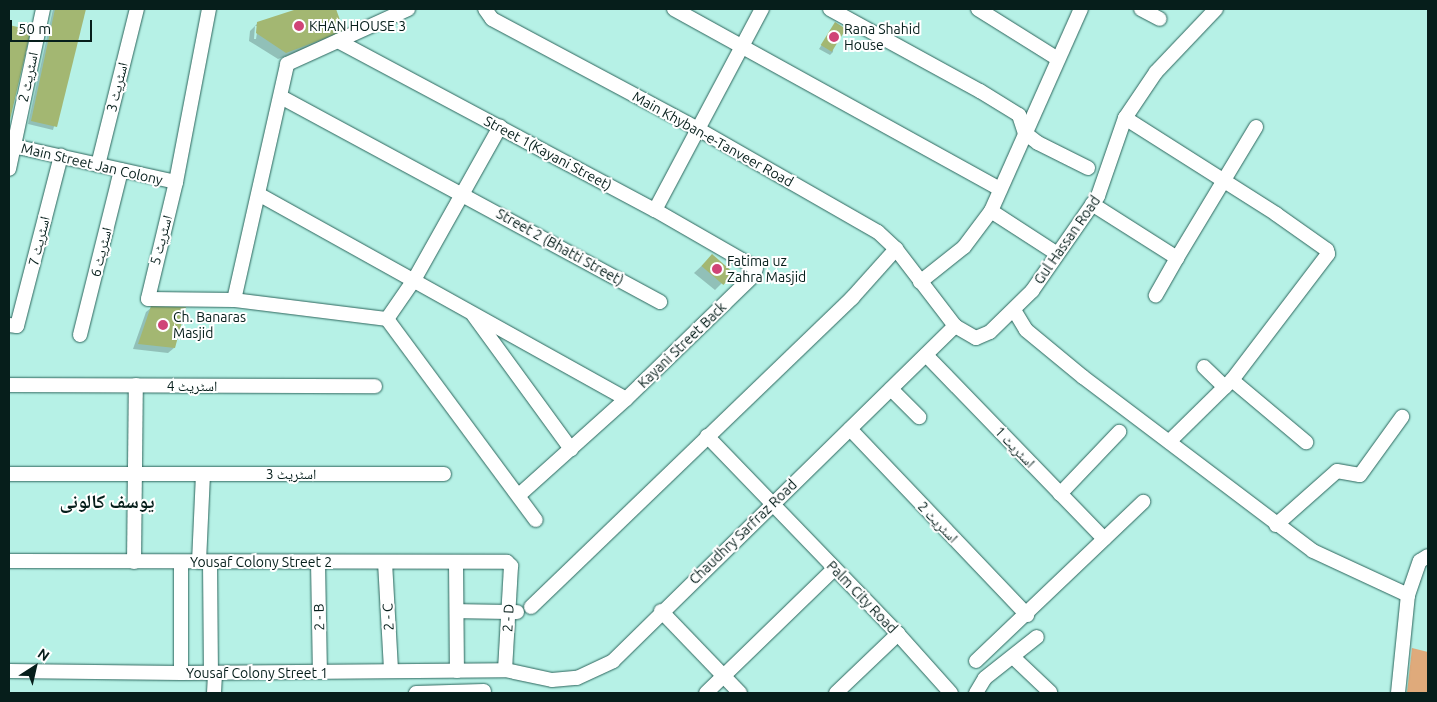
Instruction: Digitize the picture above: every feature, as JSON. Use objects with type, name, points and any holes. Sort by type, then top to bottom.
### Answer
[{"type":"street","name":"اسٹریٹ 2","points":[[9,169],[11,146],[43,9]]},
{"type":"street","name":"اسٹریٹ 3","points":[[98,164],[137,9]]},
{"type":"street","points":[[176,182],[209,9]]},
{"type":"street","points":[[408,9],[287,64],[282,97],[260,195],[234,300],[387,319],[536,520]]},
{"type":"street","name":"Main Khyban-e-Tanveer Road","points":[[485,9],[492,18],[698,129],[864,223],[896,249],[955,326]]},
{"type":"street","points":[[674,9],[1000,189]]},
{"type":"street","points":[[655,210],[762,9]]},
{"type":"street","points":[[830,9],[1019,115],[1025,132],[1038,144],[1088,168]]},
{"type":"street","points":[[978,9],[1058,59]]},
{"type":"street","points":[[923,285],[964,247],[991,211],[1081,9]]},
{"type":"street","points":[[1141,9],[1160,19]]},
{"type":"street","name":"Gul Hassan Road","points":[[955,326],[976,338],[990,332],[1032,291],[1056,253],[1092,204],[1106,178],[1125,118],[1156,72],[1216,9]]},
{"type":"street","name":"Street 1(Kayani Street)","points":[[338,40],[655,210],[756,268]]},
{"type":"street","name":"Street 2 (Bhatti Street)","points":[[282,97],[461,192],[660,302]]},
{"type":"street","points":[[1125,118],[1224,180],[1327,250],[1328,254],[1228,384],[1170,442]]},
{"type":"street","points":[[387,319],[414,280],[461,192],[500,127]]},
{"type":"street","points":[[1156,295],[1176,258],[1256,127]]},
{"type":"street","name":"Main Street Jan Colony","points":[[11,146],[176,182]]},
{"type":"street","name":"اسٹریٹ 7","points":[[13,325],[60,156]]},
{"type":"street","name":"اسٹریٹ 6","points":[[80,335],[121,170]]},
{"type":"street","name":"اسٹریٹ 5","points":[[176,182],[148,299],[234,300]]},
{"type":"street","points":[[260,195],[626,399]]},
{"type":"street","points":[[1092,204],[1176,258]]},
{"type":"street","points":[[991,211],[1056,253]]},
{"type":"street","points":[[457,611],[519,611],[852,298],[896,249]]},
{"type":"street","name":"Kayani Street Back","points":[[519,495],[626,399],[754,275],[756,268]]},
{"type":"street","points":[[1014,310],[1026,330],[1276,525],[1313,551],[1408,595]]},
{"type":"street","points":[[471,312],[571,449]]},
{"type":"street","name":"Chaudhry Sarfraz Road","points":[[505,670],[552,680],[577,678],[612,661],[771,503],[955,326]]},
{"type":"street","name":"اسٹریٹ 1","points":[[926,355],[1104,539]]},
{"type":"street","points":[[1204,367],[1306,442]]},
{"type":"street","name":"اسٹریٹ 4","points":[[9,385],[375,386]]},
{"type":"street","points":[[134,562],[137,475],[136,386]]},
{"type":"street","points":[[891,389],[919,417]]},
{"type":"street","points":[[1276,525],[1337,471],[1360,475],[1402,418]]},
{"type":"street","name":"اسٹریٹ 2","points":[[850,429],[1027,615]]},
{"type":"street","points":[[1060,494],[1120,432]]},
{"type":"street","name":"Palm City Road","points":[[707,436],[898,634],[951,693]]},
{"type":"street","name":"اسٹریٹ 3","points":[[9,474],[444,474]]},
{"type":"street","points":[[203,475],[205,562],[214,693]]},
{"type":"street","points":[[976,661],[1027,615],[1143,502]]},
{"type":"street","points":[[1398,693],[1408,595],[1420,561],[1428,556]]},
{"type":"street","name":"Yousaf Colony Street 2","points":[[9,562],[507,562],[511,566]]},
{"type":"street","points":[[180,673],[181,562]]},
{"type":"street","name":"2 - B","points":[[318,562],[320,672]]},
{"type":"street","name":"2 - C","points":[[385,562],[391,672]]},
{"type":"street","points":[[456,562],[457,671]]},
{"type":"street","name":"2 - D","points":[[505,670],[519,611],[511,566]]},
{"type":"street","points":[[706,693],[834,569]]},
{"type":"street","points":[[661,611],[740,693]]},
{"type":"street","points":[[836,693],[898,634]]},
{"type":"street","points":[[976,693],[985,678],[1014,658],[1037,637]]},
{"type":"street","points":[[1014,658],[1050,692]]},
{"type":"street","name":"Yousaf Colony Street 1","points":[[9,671],[213,673],[505,670]]},
{"type":"street","points":[[416,693],[484,692],[485,671]]},
{"type":"shaded area","points":[[1412,648],[1428,652],[1428,693],[1407,693]]},
{"type":"building","points":[[55,9],[86,9],[57,127],[31,121]]},
{"type":"building","name":"KHAN HOUSE 3","points":[[297,9],[336,9],[344,31],[286,53],[256,33],[257,22]]},
{"type":"building","name":"Rana Shahid House","points":[[835,22],[846,29],[832,52],[821,45]]},
{"type":"building","points":[[9,25],[31,30],[9,124]]},
{"type":"building","name":"Fatima uz Zahra Masjid","points":[[712,254],[734,273],[723,285],[702,266]]},
{"type":"building","name":"Ch. Banaras Masjid","points":[[151,306],[186,307],[175,348],[138,344]]},
{"type":"place","name":"KHAN HOUSE 3","points":[[299,26]]},
{"type":"place","name":"Rana Shahid House","points":[[834,37]]},
{"type":"place","name":"Fatima uz Zahra Masjid","points":[[717,269]]},
{"type":"place","name":"Ch. Banaras Masjid","points":[[163,325]]},
{"type":"district","name":"یوسف کالونی","points":[[107,502]]}]
